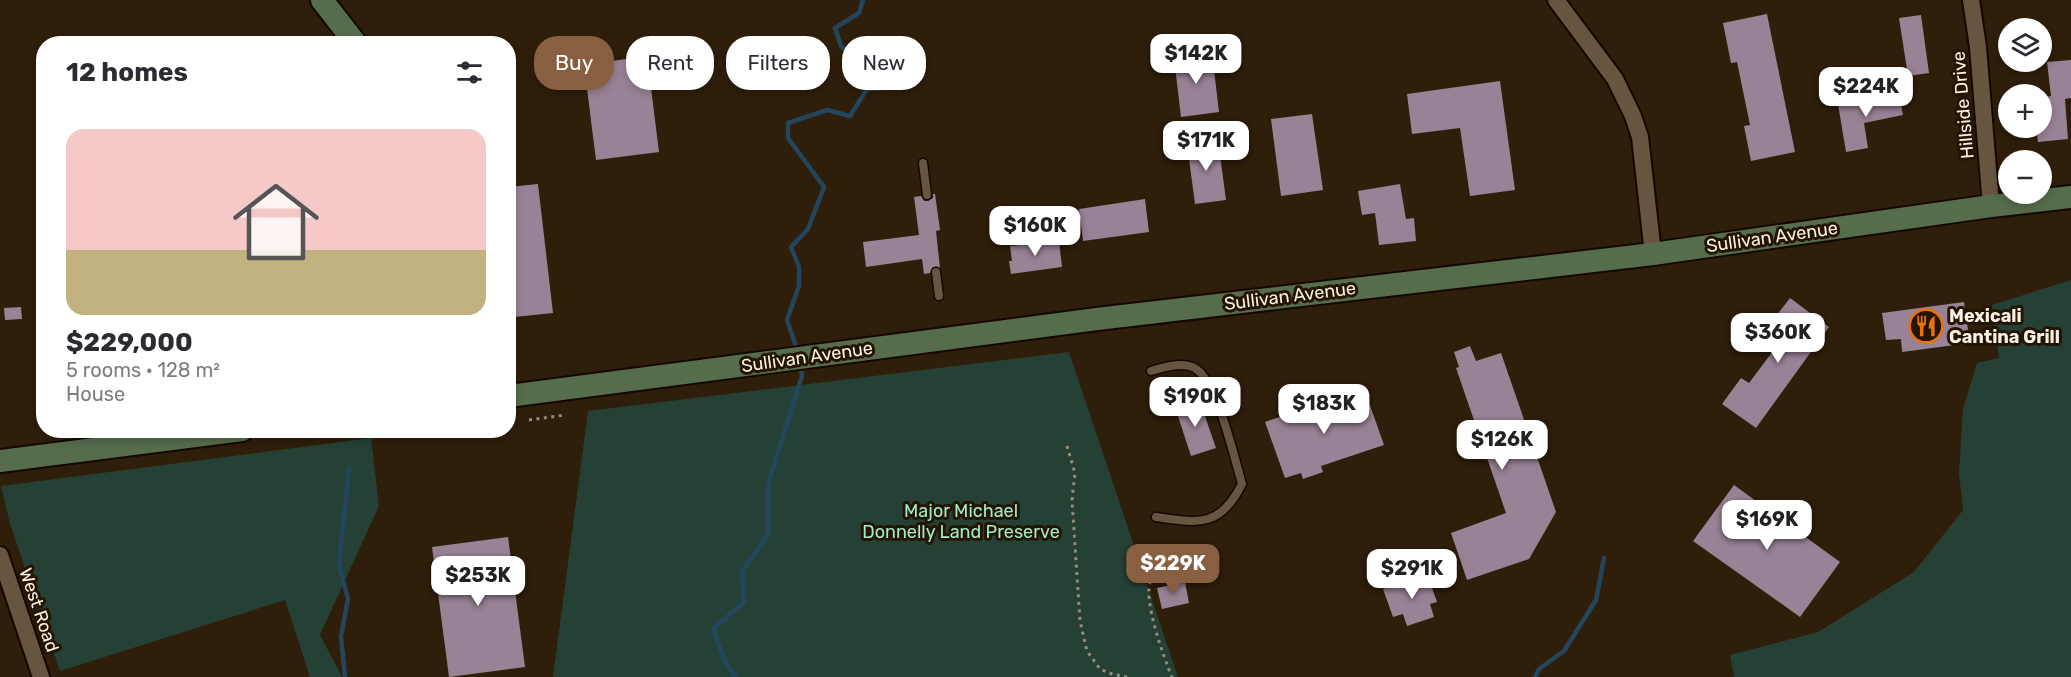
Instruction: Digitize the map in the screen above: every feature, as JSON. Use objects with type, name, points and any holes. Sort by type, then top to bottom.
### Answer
[{"type":"main road","points":[[322,0],[350,36]]},
{"type":"main road","name":"Sullivan Avenue","points":[[516,395],[1125,315],[1653,254],[1991,206],[2071,197]]},
{"type":"main road","points":[[0,461],[180,438]]},
{"type":"street","points":[[1556,0],[1615,79],[1633,116],[1640,137],[1653,254]]},
{"type":"street","name":"Hillside Drive","points":[[1971,0],[1978,47],[1991,206]]},
{"type":"street","name":"West Road","points":[[0,555],[41,677]]},
{"type":"lane","points":[[923,163],[927,195]]},
{"type":"lane","points":[[936,272],[939,296]]},
{"type":"lane","points":[[1151,371],[1165,366],[1181,365],[1195,368],[1204,376],[1221,414],[1242,484],[1233,503],[1219,515],[1199,522],[1156,517]]},
{"type":"path","points":[[529,420],[565,415]]},
{"type":"path","points":[[1067,446],[1075,473],[1072,500],[1080,621],[1087,651],[1100,669],[1127,677]]},
{"type":"path","points":[[1168,557],[1151,579],[1148,588],[1153,622],[1164,660],[1172,677]]},
{"type":"green space","points":[[2071,280],[2071,677],[1734,677],[1730,655],[1818,632],[1914,572],[1963,510],[1959,473],[1963,409],[1977,363],[1999,358],[1992,305]]},
{"type":"green space","name":"Major Michael Donnelly Land Preserve","points":[[1069,352],[1178,677],[553,677],[588,411]]},
{"type":"green space","points":[[371,438],[379,506],[320,635],[342,677],[310,677],[285,600],[60,671],[10,524],[1,486]]},
{"type":"building","points":[[1767,14],[1795,152],[1751,161],[1744,126],[1750,125],[1737,62],[1731,63],[1723,23]]},
{"type":"building","points":[[1921,15],[1929,73],[1908,76],[1899,18]]},
{"type":"building","points":[[1212,53],[1219,112],[1181,117],[1174,58]]},
{"type":"building","points":[[626,59],[626,90],[651,90],[659,152],[596,160],[587,90],[614,90],[614,61]]},
{"type":"building","points":[[2071,60],[2071,98],[2065,99],[2068,139],[2038,142],[2037,138],[2052,138],[2052,84],[2050,84],[2048,72],[2052,72],[2052,62]]},
{"type":"building","points":[[1500,81],[1515,190],[1470,196],[1460,128],[1412,134],[1407,94]]},
{"type":"building","points":[[1899,94],[1903,115],[1864,123],[1868,148],[1846,152],[1838,104]]},
{"type":"building","points":[[1312,114],[1323,190],[1281,196],[1271,119]]},
{"type":"building","points":[[1218,140],[1226,200],[1195,204],[1187,144]]},
{"type":"building","points":[[538,184],[553,313],[516,317],[516,186]]},
{"type":"building","points":[[1400,184],[1406,219],[1414,218],[1416,241],[1379,245],[1375,213],[1362,215],[1358,191]]},
{"type":"building","points":[[935,194],[940,230],[936,231],[940,268],[933,267],[930,273],[924,274],[922,259],[866,267],[863,242],[919,235],[914,197],[921,196],[924,201],[928,201],[933,198]]},
{"type":"building","points":[[1145,199],[1149,232],[1083,241],[1079,209]]},
{"type":"building","points":[[1059,241],[1062,267],[1011,274],[1010,246]]},
{"type":"building","points":[[1790,298],[1829,327],[1756,428],[1722,404],[1741,378],[1749,383],[1785,335],[1770,324]]},
{"type":"building","name":"Mexicali Cantina Grill","points":[[1964,302],[1970,343],[1902,352],[1901,339],[1886,340],[1882,313]]},
{"type":"building","points":[[21,307],[22,319],[5,320],[4,308]]},
{"type":"building","points":[[1470,346],[1476,361],[1501,353],[1556,512],[1529,559],[1467,580],[1451,533],[1506,513],[1456,368],[1459,367],[1454,352]]},
{"type":"building","points":[[1365,391],[1384,445],[1321,466],[1323,472],[1303,479],[1301,473],[1285,478],[1265,422],[1309,407],[1310,410]]},
{"type":"building","points":[[1199,399],[1216,448],[1191,456],[1175,407]]},
{"type":"building","points":[[1734,485],[1840,562],[1800,617],[1693,541]]},
{"type":"building","points":[[508,537],[525,667],[449,677],[432,547]]},
{"type":"building","points":[[1427,574],[1437,602],[1430,604],[1434,617],[1407,626],[1403,614],[1393,617],[1383,589]]},
{"type":"building","points":[[1185,582],[1189,603],[1162,609],[1157,588]]},
{"type":"waterway","points":[[798,352],[787,320],[799,286],[799,267],[791,247],[808,229],[824,187],[788,138],[788,123],[827,110],[850,116],[867,89],[908,86],[920,68],[905,42],[879,45],[857,60],[841,46],[835,28],[859,13],[863,0]]},
{"type":"waterway","points":[[735,677],[724,659],[713,629],[744,602],[742,571],[768,535],[768,484],[802,376],[800,363]]},
{"type":"waterway","points":[[345,677],[341,636],[348,599],[339,565],[349,468]]},
{"type":"waterway","points":[[1535,677],[1539,669],[1564,651],[1596,600],[1604,558]]},
{"type":"place","name":"Mexicali Cantina Grill","points":[[1926,326]]}]
